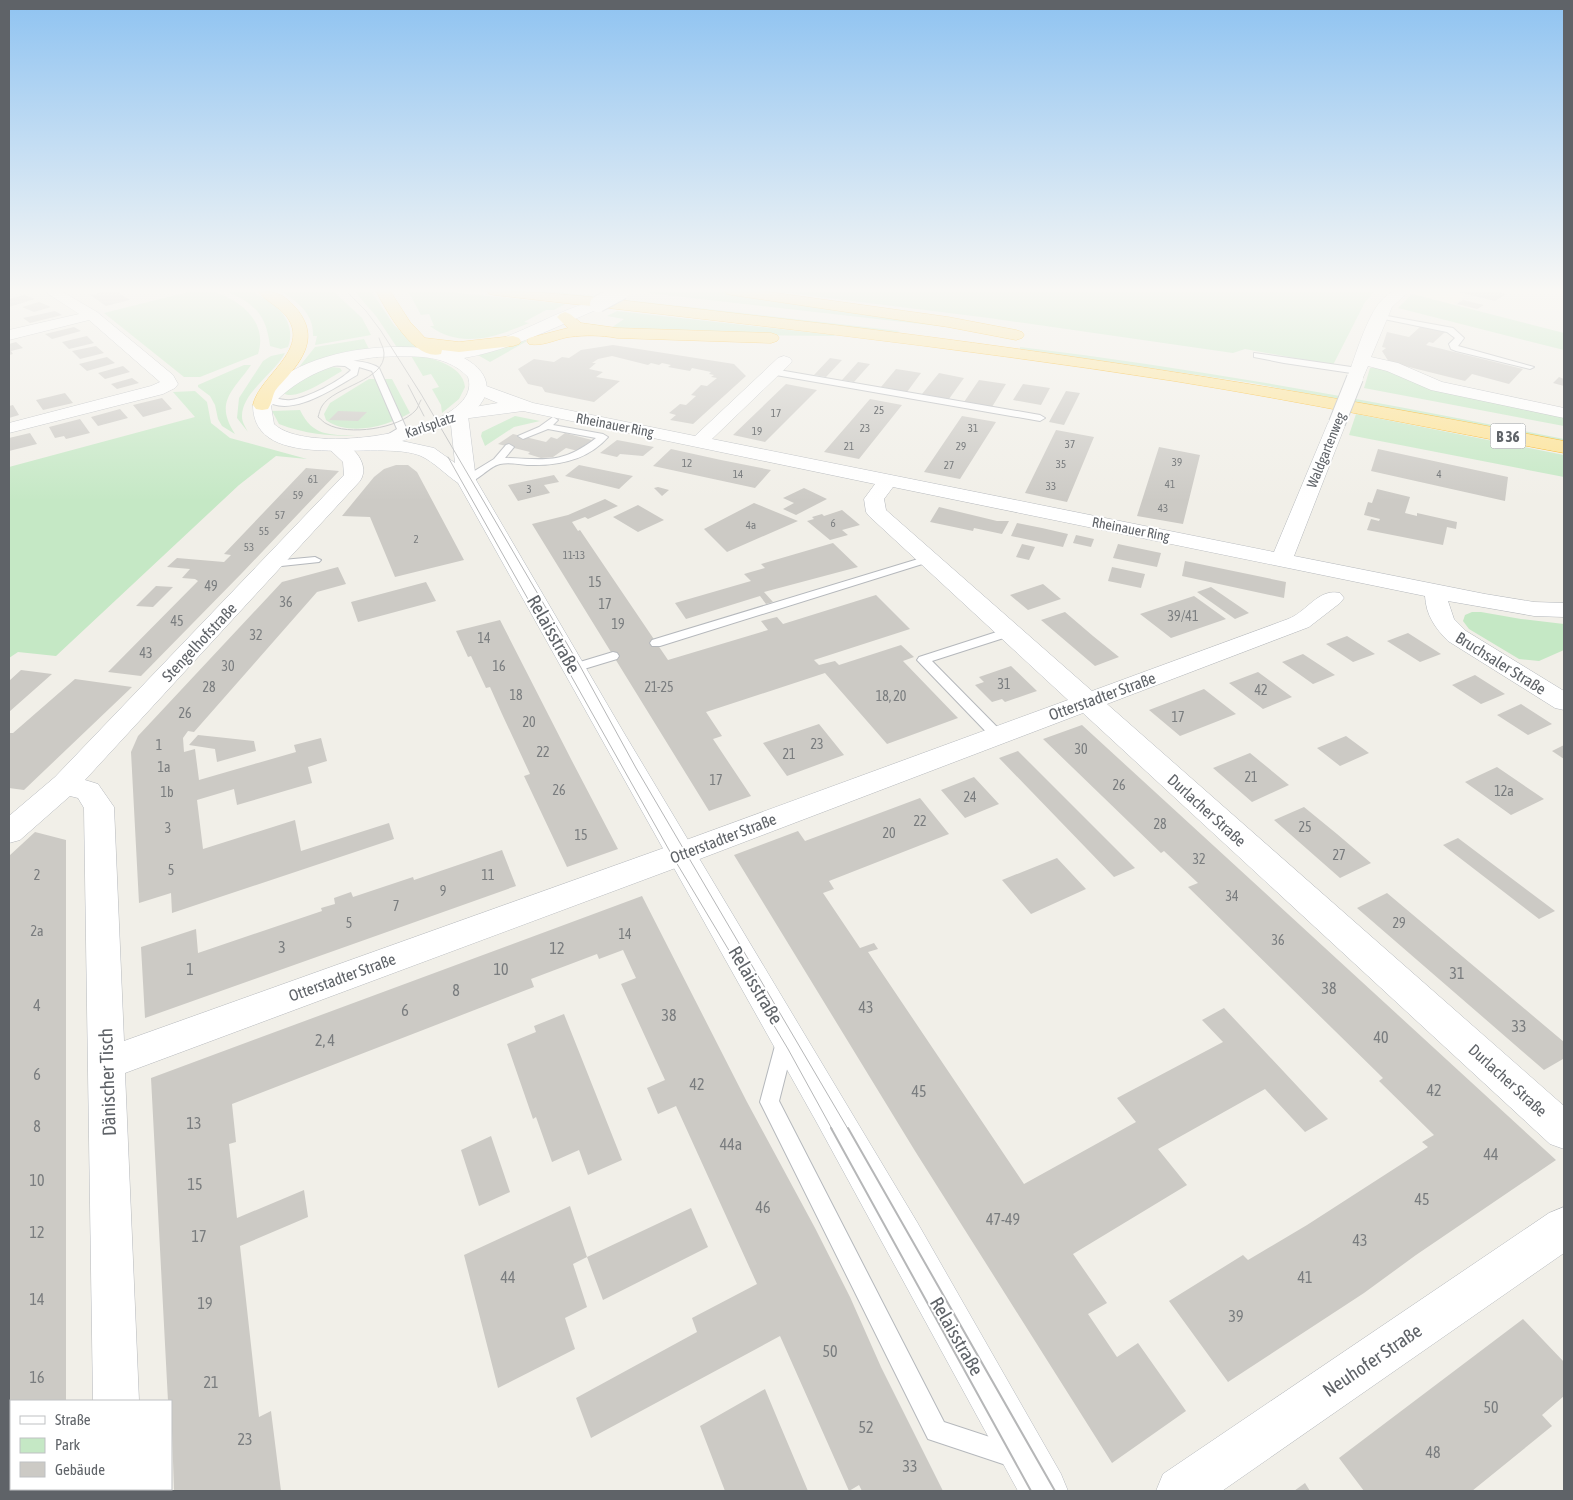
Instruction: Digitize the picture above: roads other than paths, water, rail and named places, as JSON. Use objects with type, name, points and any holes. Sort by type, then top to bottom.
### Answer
[{"type":"highway","points":[[265,402],[263,395],[290,361]]},
{"type":"highway","name":"B 36","points":[[1073,361],[1287,394],[1564,447]]},
{"type":"highway","name":"B 36","points":[[1144,361],[1355,394],[1564,434]]},
{"type":"street","points":[[9,428],[157,390],[169,384],[167,379],[146,361]]},
{"type":"street","points":[[265,402],[280,387],[292,379],[338,361]]},
{"type":"street","points":[[456,361],[485,375],[506,361]]},
{"type":"street","name":"Waldgartenweg","points":[[1282,559],[1361,361]]},
{"type":"street","points":[[699,442],[778,366]]},
{"type":"street","points":[[1358,369],[1392,367],[1437,386],[1564,413]]},
{"type":"street","name":"Rheinauer Ring","points":[[485,375],[497,398],[530,408],[549,423],[699,442],[1504,604],[1564,610]]},
{"type":"street","name":"Karlsplatz","points":[[265,402],[262,418],[270,430],[285,438],[305,442],[361,444],[431,427],[460,415],[473,401],[485,375]]},
{"type":"street","name":"Rheinauer Ring","points":[[460,415],[495,408],[530,408]]},
{"type":"street","name":"Relaisstraße","points":[[460,415],[466,480]]},
{"type":"street","name":"Stengelhofstraße","points":[[9,832],[65,784],[353,477],[356,469],[353,462],[333,444]]},
{"type":"street","name":"Relaisstraße","points":[[361,444],[404,447],[427,452],[466,480],[680,854],[787,1036],[1044,1491]]},
{"type":"street","name":"Durlacher Straße","points":[[887,480],[874,499],[876,512],[1564,1131]]},
{"type":"street","name":"Bruchsaler Straße","points":[[1436,590],[1436,608],[1444,625],[1457,636],[1560,696]]},
{"type":"street","name":"Otterstadter Straße","points":[[107,1063],[680,854],[1301,622],[1332,598]]},
{"type":"street","name":"Dänischer Tisch","points":[[65,784],[88,791],[99,807],[116,1400]]},
{"type":"street","name":"Neuhofer Straße","points":[[1180,1491],[1564,1228]]},
{"type":"lane","points":[[1284,361],[1358,369]]},
{"type":"lane","points":[[1505,361],[1530,367]]},
{"type":"lane","points":[[265,402],[286,403],[299,401],[354,373],[356,369],[353,366],[332,363]]},
{"type":"lane","points":[[332,363],[361,364],[372,366],[376,370],[402,430],[386,439]]},
{"type":"lane","points":[[778,366],[1040,418]]},
{"type":"lane","points":[[523,436],[549,423]]},
{"type":"lane","points":[[537,440],[549,423]]},
{"type":"lane","points":[[502,461],[534,463],[558,461],[579,455],[603,437],[592,428]]},
{"type":"lane","points":[[502,461],[509,447]]},
{"type":"lane","points":[[466,480],[522,450]]},
{"type":"lane","points":[[656,643],[928,559]]},
{"type":"lane","points":[[272,564],[315,560]]},
{"type":"lane","points":[[997,735],[923,660],[1009,632]]},
{"type":"lane","points":[[574,668],[613,656]]},
{"type":"lane","points":[[787,1036],[769,1102],[936,1431],[1027,1460]]},
{"type":"tram line","points":[[382,361],[377,370],[368,377],[328,399],[321,407],[318,417],[336,428],[347,430],[373,429],[408,417],[419,405]]},
{"type":"tram line","points":[[400,361],[580,666],[636,768],[848,1129]]},
{"type":"tram line","points":[[408,385],[419,405]]},
{"type":"tram line","points":[[419,405],[421,400]]},
{"type":"tram line","points":[[419,405],[424,416]]},
{"type":"tram line","points":[[448,457],[673,857],[788,1049],[832,1129]]},
{"type":"tram line","points":[[831,1128],[1031,1491]]},
{"type":"tram line","points":[[848,1128],[1055,1491]]}]
